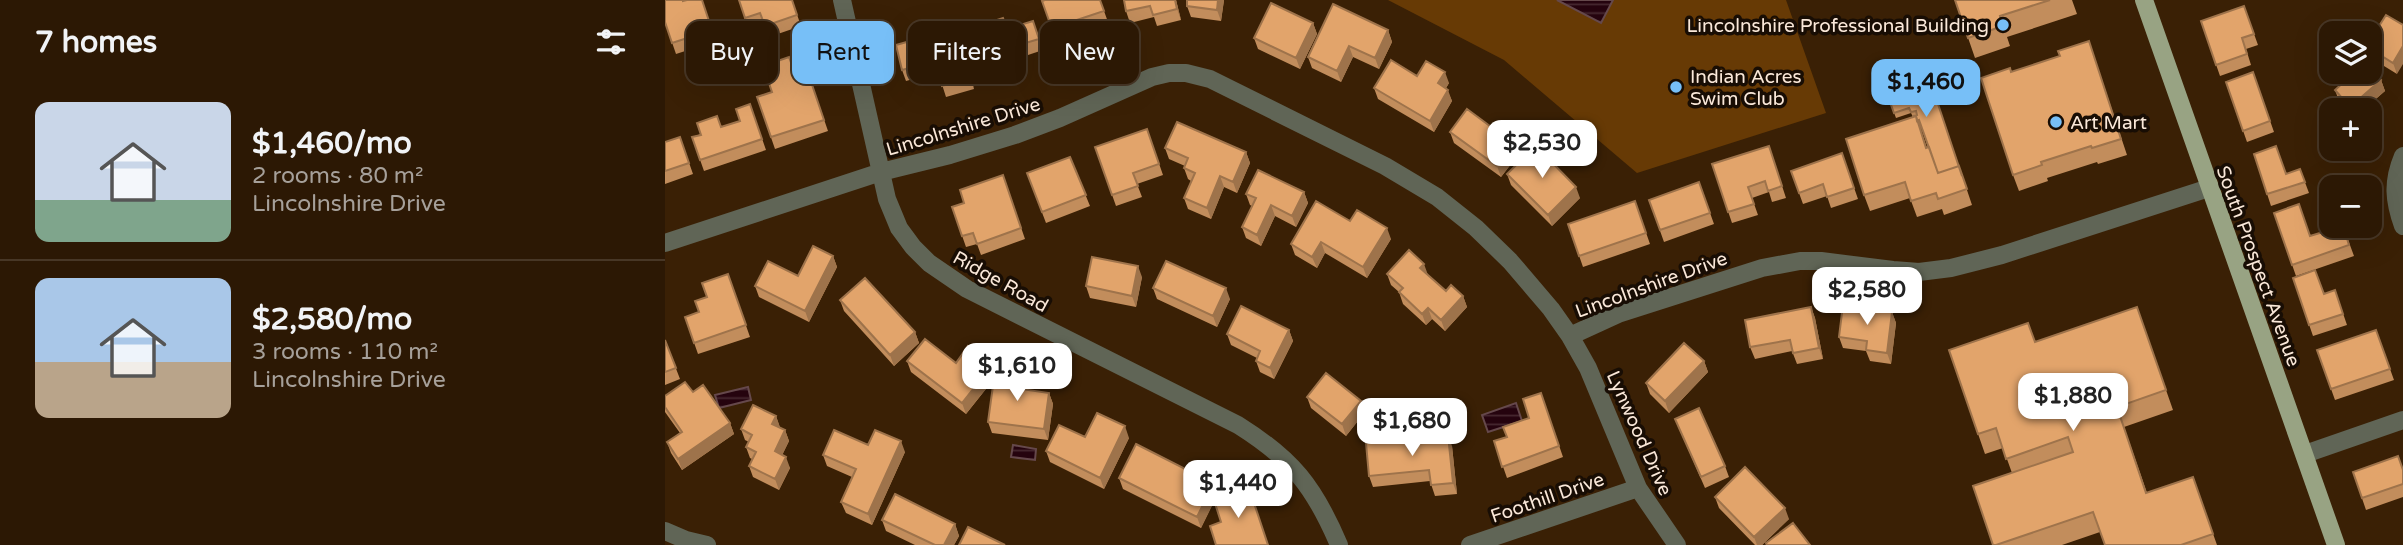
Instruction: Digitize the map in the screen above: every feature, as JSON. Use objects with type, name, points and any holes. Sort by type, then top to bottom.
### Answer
[{"type":"main road","name":"South Prospect Avenue","points":[[2144,0],[2336,545]]},
{"type":"street","name":"Ridge Road","points":[[842,0],[884,193],[899,228],[912,247],[929,263],[967,289],[1238,425],[1264,442],[1286,460],[1304,480],[1324,511],[1339,545]]},
{"type":"street","name":"Lincolnshire Drive","points":[[665,243],[881,172],[1015,135],[1152,77],[1169,74],[1210,79],[1385,166],[1437,197],[1476,228],[1510,261],[1570,336],[1618,314],[1762,268],[1800,261],[1919,272],[1951,268],[1994,258],[2209,188]]},
{"type":"street","points":[[2403,156],[2396,183],[2395,203],[2403,226]]},
{"type":"street","name":"Lynwood Drive","points":[[1570,336],[1588,368],[1638,488],[1677,545]]},
{"type":"street","points":[[2305,454],[2403,420]]},
{"type":"street","name":"Foothill Drive","points":[[1470,545],[1638,488]]},
{"type":"street","points":[[665,531],[685,540],[707,545]]},
{"type":"shaded area","name":"Indian Acres Swim Club","points":[[1388,0],[1786,0],[1826,113],[1637,173],[1504,60]]},
{"type":"shaded area","points":[[1557,0],[1613,0],[1601,23]]},
{"type":"shaded area","points":[[748,387],[751,400],[719,408],[715,395]]},
{"type":"shaded area","points":[[1516,403],[1522,421],[1488,432],[1482,415]]},
{"type":"shaded area","points":[[1013,445],[1036,449],[1035,460],[1011,457]]},
{"type":"building","points":[[665,0],[702,0],[709,21],[686,21],[686,38],[672,43],[665,22]]},
{"type":"building","points":[[739,0],[792,0],[797,15],[778,22],[763,21],[760,13],[745,18]]},
{"type":"building","points":[[1100,0],[1104,11],[1077,21],[1049,21],[1042,1]]},
{"type":"building","points":[[1124,0],[1175,0],[1177,9],[1153,15],[1150,6],[1126,11]]},
{"type":"building","points":[[1187,0],[1218,0],[1217,10],[1187,6]]},
{"type":"building","points":[[1955,0],[2050,0],[2000,16],[2003,26],[1968,38]]},
{"type":"building","points":[[1271,3],[1313,23],[1296,58],[1254,38]]},
{"type":"building","points":[[1333,4],[1388,30],[1375,58],[1349,46],[1337,71],[1308,57]]},
{"type":"building","points":[[2244,6],[2254,34],[2242,38],[2247,54],[2216,65],[2201,21]]},
{"type":"building","points":[[2386,15],[2403,25],[2403,46],[2393,63],[2382,56],[2382,21]]},
{"type":"building","points":[[1033,21],[1039,39],[1026,43],[1026,23]]},
{"type":"building","name":"Art Mart","points":[[2089,41],[2121,139],[2041,162],[2042,165],[2013,175],[1981,78],[2010,68],[2011,72],[2060,56],[2058,51]]},
{"type":"building","points":[[908,42],[908,68],[902,70],[896,45]]},
{"type":"building","points":[[789,57],[792,84],[812,84],[824,120],[771,137],[757,97],[772,92],[769,84],[778,84],[778,61]]},
{"type":"building","points":[[1391,60],[1417,76],[1426,61],[1445,72],[1438,83],[1448,90],[1430,121],[1374,88]]},
{"type":"building","points":[[2253,72],[2270,121],[2243,131],[2226,82]]},
{"type":"building","points":[[1929,77],[1959,166],[1938,173],[1919,120],[1917,121],[1916,116],[1913,117],[1917,115],[1916,111],[1911,112],[1909,108],[1894,113],[1886,91]]},
{"type":"building","points":[[2342,84],[2376,84],[2360,98],[2342,98],[2335,90]]},
{"type":"building","points":[[750,104],[762,139],[700,160],[692,137],[701,135],[697,123],[717,116],[721,127],[740,121],[736,109]]},
{"type":"building","points":[[1467,109],[1514,144],[1497,166],[1450,132]]},
{"type":"building","points":[[1916,116],[1926,148],[1929,147],[1938,173],[1959,166],[1967,189],[1938,199],[1936,193],[1911,201],[1905,182],[1864,195],[1846,139]]},
{"type":"building","points":[[1177,122],[1246,152],[1233,182],[1220,176],[1207,208],[1184,198],[1195,173],[1184,168],[1188,158],[1165,148]]},
{"type":"building","points":[[1147,129],[1159,164],[1133,173],[1138,186],[1112,195],[1095,147]]},
{"type":"building","points":[[680,137],[689,163],[665,171],[665,142]]},
{"type":"building","points":[[1536,146],[1576,187],[1548,215],[1507,174]]},
{"type":"building","points":[[1769,146],[1782,186],[1768,191],[1765,181],[1748,187],[1754,204],[1728,212],[1712,164]]},
{"type":"building","points":[[2276,146],[2286,174],[2300,169],[2305,182],[2267,194],[2254,154]]},
{"type":"building","points":[[1842,153],[1854,188],[1827,197],[1823,184],[1799,193],[1791,171]]},
{"type":"building","points":[[1070,157],[1086,195],[1042,212],[1027,173]]},
{"type":"building","points":[[1258,170],[1304,192],[1292,216],[1271,205],[1257,235],[1242,227],[1256,198],[1246,194]]},
{"type":"building","points":[[1003,175],[1021,228],[977,244],[973,233],[962,236],[952,207],[964,203],[960,190]]},
{"type":"building","points":[[1699,182],[1710,213],[1660,230],[1649,200]]},
{"type":"building","points":[[1316,201],[1350,221],[1357,210],[1387,228],[1363,267],[1321,242],[1312,257],[1291,244]]},
{"type":"building","points":[[1635,201],[1646,233],[1579,256],[1568,224]]},
{"type":"building","points":[[2299,204],[2310,236],[2319,233],[2319,238],[2347,238],[2349,245],[2292,265],[2274,213]]},
{"type":"building","points":[[813,246],[833,256],[805,311],[755,286],[768,261],[798,276]]},
{"type":"building","points":[[1409,250],[1424,264],[1420,268],[1446,291],[1451,285],[1463,296],[1441,320],[1428,308],[1422,314],[1399,292],[1403,288],[1387,274]]},
{"type":"building","points":[[1092,257],[1138,266],[1132,296],[1086,286]]},
{"type":"building","points":[[1166,261],[1226,288],[1213,316],[1153,288]]},
{"type":"building","points":[[2315,270],[2324,294],[2335,290],[2343,314],[2309,325],[2293,278]]},
{"type":"building","points":[[728,274],[746,325],[694,343],[685,317],[699,312],[695,301],[707,297],[702,283]]},
{"type":"building","points":[[865,278],[915,332],[890,355],[840,300]]},
{"type":"building","points":[[1843,305],[1892,312],[1887,353],[1866,350],[1867,341],[1839,337]]},
{"type":"building","points":[[1241,306],[1289,330],[1270,368],[1256,361],[1260,351],[1227,334]]},
{"type":"building","points":[[1811,307],[1819,348],[1793,353],[1790,340],[1750,347],[1745,320]]},
{"type":"building","points":[[2137,307],[2166,390],[2117,407],[2146,493],[2193,477],[2213,534],[2181,545],[2105,545],[2093,512],[1993,545],[1973,486],[2073,452],[2068,437],[2006,459],[1996,428],[1978,434],[1949,350],[2028,323],[2035,342]]},
{"type":"building","points":[[2376,330],[2390,369],[2331,389],[2317,350]]},
{"type":"building","points":[[925,339],[956,363],[968,346],[992,365],[962,403],[907,361]]},
{"type":"building","points":[[665,340],[676,368],[665,372]]},
{"type":"building","points":[[1684,343],[1704,361],[1665,401],[1646,383]]},
{"type":"building","points":[[995,371],[1023,374],[1021,389],[1049,393],[1044,429],[988,422]]},
{"type":"building","points":[[1326,373],[1361,401],[1342,424],[1307,397]]},
{"type":"building","points":[[685,382],[693,392],[703,385],[730,423],[678,459],[667,442],[682,432],[665,407],[665,396]]},
{"type":"building","points":[[1541,393],[1559,446],[1502,467],[1494,441],[1507,437],[1503,427],[1529,418],[1523,399]]},
{"type":"building","points":[[753,405],[776,416],[772,424],[785,430],[775,451],[786,457],[775,479],[749,466],[756,452],[746,447],[752,435],[741,429]]},
{"type":"building","points":[[1699,408],[1725,466],[1701,477],[1675,419]]},
{"type":"building","points":[[1097,413],[1125,426],[1100,478],[1046,451],[1059,425],[1085,437]]},
{"type":"building","points":[[834,430],[868,445],[875,430],[901,441],[868,514],[841,502],[856,469],[823,455]]},
{"type":"building","points":[[1448,435],[1453,483],[1431,485],[1429,470],[1369,476],[1366,443]]},
{"type":"building","points":[[1136,444],[1191,472],[1196,463],[1218,474],[1197,517],[1119,478]]},
{"type":"building","points":[[2398,456],[2403,470],[2403,484],[2362,498],[2353,472]]},
{"type":"building","points":[[1745,467],[1785,508],[1754,537],[1715,497]]},
{"type":"building","points":[[1248,485],[1268,545],[1216,545],[1210,526],[1221,522],[1213,497]]},
{"type":"building","points":[[895,494],[955,524],[944,545],[935,545],[882,520]]},
{"type":"building","points":[[1793,523],[1810,545],[1767,545],[1766,543]]},
{"type":"building","points":[[968,527],[1005,545],[959,545]]},
{"type":"place","name":"Lincolnshire Professional Building","points":[[2003,25]]},
{"type":"place","name":"Indian Acres Swim Club","points":[[1676,87]]},
{"type":"place","name":"Art Mart","points":[[2056,122]]}]
